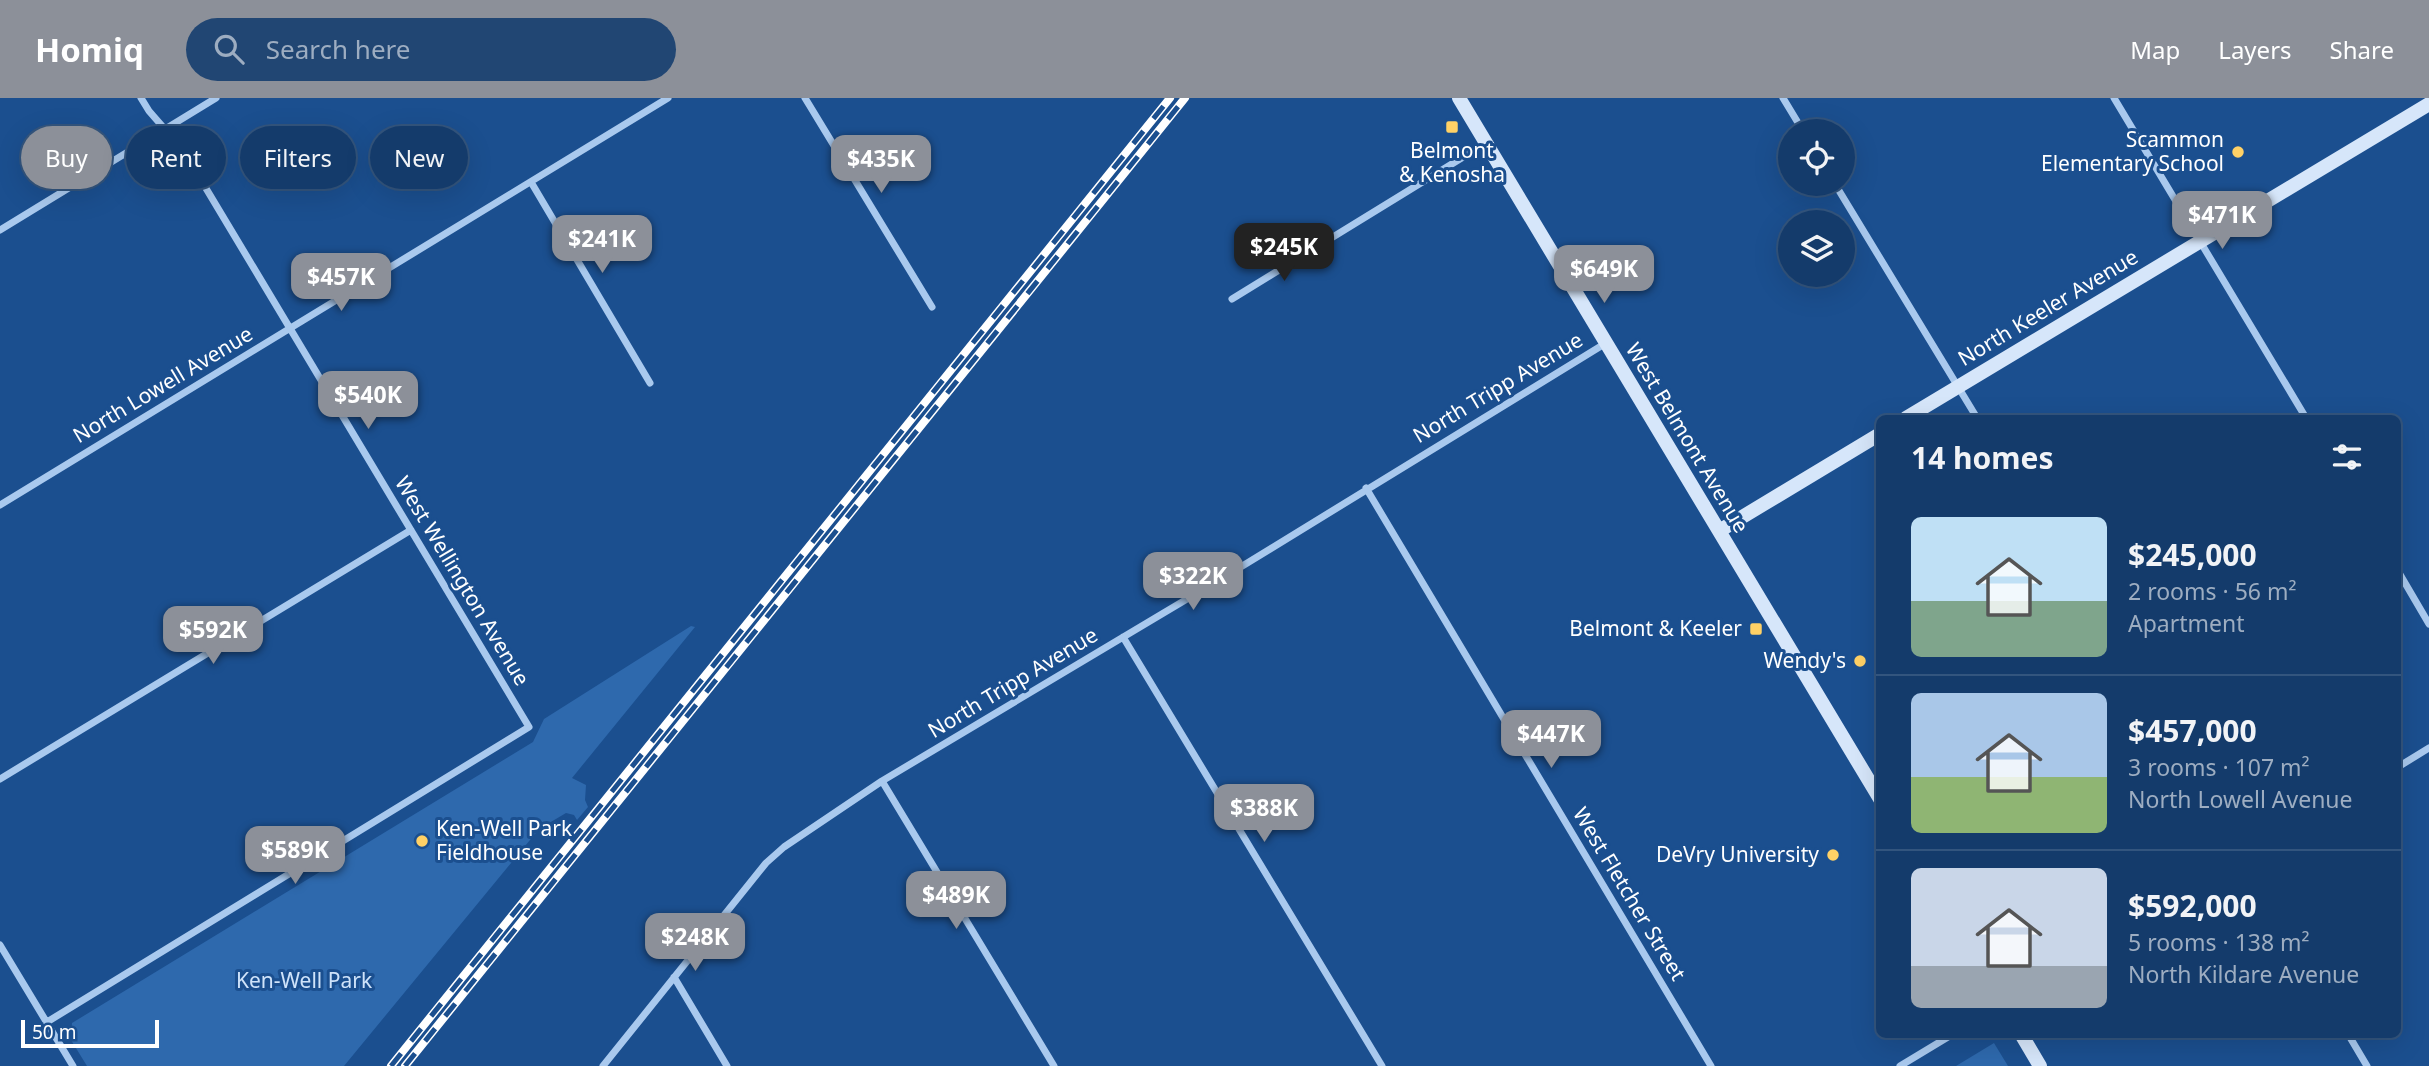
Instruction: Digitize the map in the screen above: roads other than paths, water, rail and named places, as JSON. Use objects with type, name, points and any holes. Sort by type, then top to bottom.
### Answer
[{"type":"main road","name":"West Belmont Avenue","points":[[1459,98],[1876,792]]},
{"type":"main road","name":"North Keeler Avenue","points":[[1911,415],[2429,104]]},
{"type":"main road","points":[[1719,531],[1876,436]]},
{"type":"main road","points":[[2023,1038],[2040,1066]]},
{"type":"street","name":"West Wellington Avenue","points":[[141,98],[162,126]]},
{"type":"street","points":[[170,126],[216,98]]},
{"type":"street","name":"North Lowell Avenue","points":[[0,505],[668,98]]},
{"type":"street","points":[[805,98],[932,307]]},
{"type":"street","points":[[1783,98],[1796,119]]},
{"type":"street","points":[[2114,98],[2304,415]]},
{"type":"street","points":[[1232,299],[1486,143]]},
{"type":"street","points":[[0,230],[126,153]]},
{"type":"street","points":[[531,182],[650,383]]},
{"type":"street","name":"West Wellington Avenue","points":[[47,1022],[529,727],[206,189]]},
{"type":"street","points":[[1842,196],[1975,415]]},
{"type":"street","name":"North Tripp Avenue","points":[[603,1066],[766,863],[784,847],[882,781],[1606,343]]},
{"type":"street","name":"West Fletcher Street","points":[[1366,488],[1712,1066]]},
{"type":"street","points":[[0,779],[411,530]]},
{"type":"street","points":[[2401,576],[2429,624]]},
{"type":"street","points":[[1123,637],[1382,1066]]},
{"type":"street","points":[[2401,765],[2429,748]]},
{"type":"street","points":[[882,781],[1054,1066]]},
{"type":"street","points":[[0,945],[73,1066]]},
{"type":"street","points":[[674,977],[727,1066]]},
{"type":"street","points":[[1900,1066],[1946,1038]]},
{"type":"street","points":[[2350,1038],[2367,1066]]},
{"type":"railway","points":[[391,1066],[1170,98]]},
{"type":"railway","points":[[405,1066],[1185,98]]},
{"type":"place","name":"Belmont & Kenosha","points":[[1452,127]]},
{"type":"place","name":"Scammon Elementary School","points":[[2238,152]]},
{"type":"place","name":"Belmont & Keeler","points":[[1756,629]]},
{"type":"place","name":"Wendy's","points":[[1860,661]]},
{"type":"place","name":"Ken-Well Park Fieldhouse","points":[[422,841]]},
{"type":"place","name":"DeVry University","points":[[1833,855]]},
{"type":"park label","name":"Ken-Well Park","points":[[304,981]]}]
